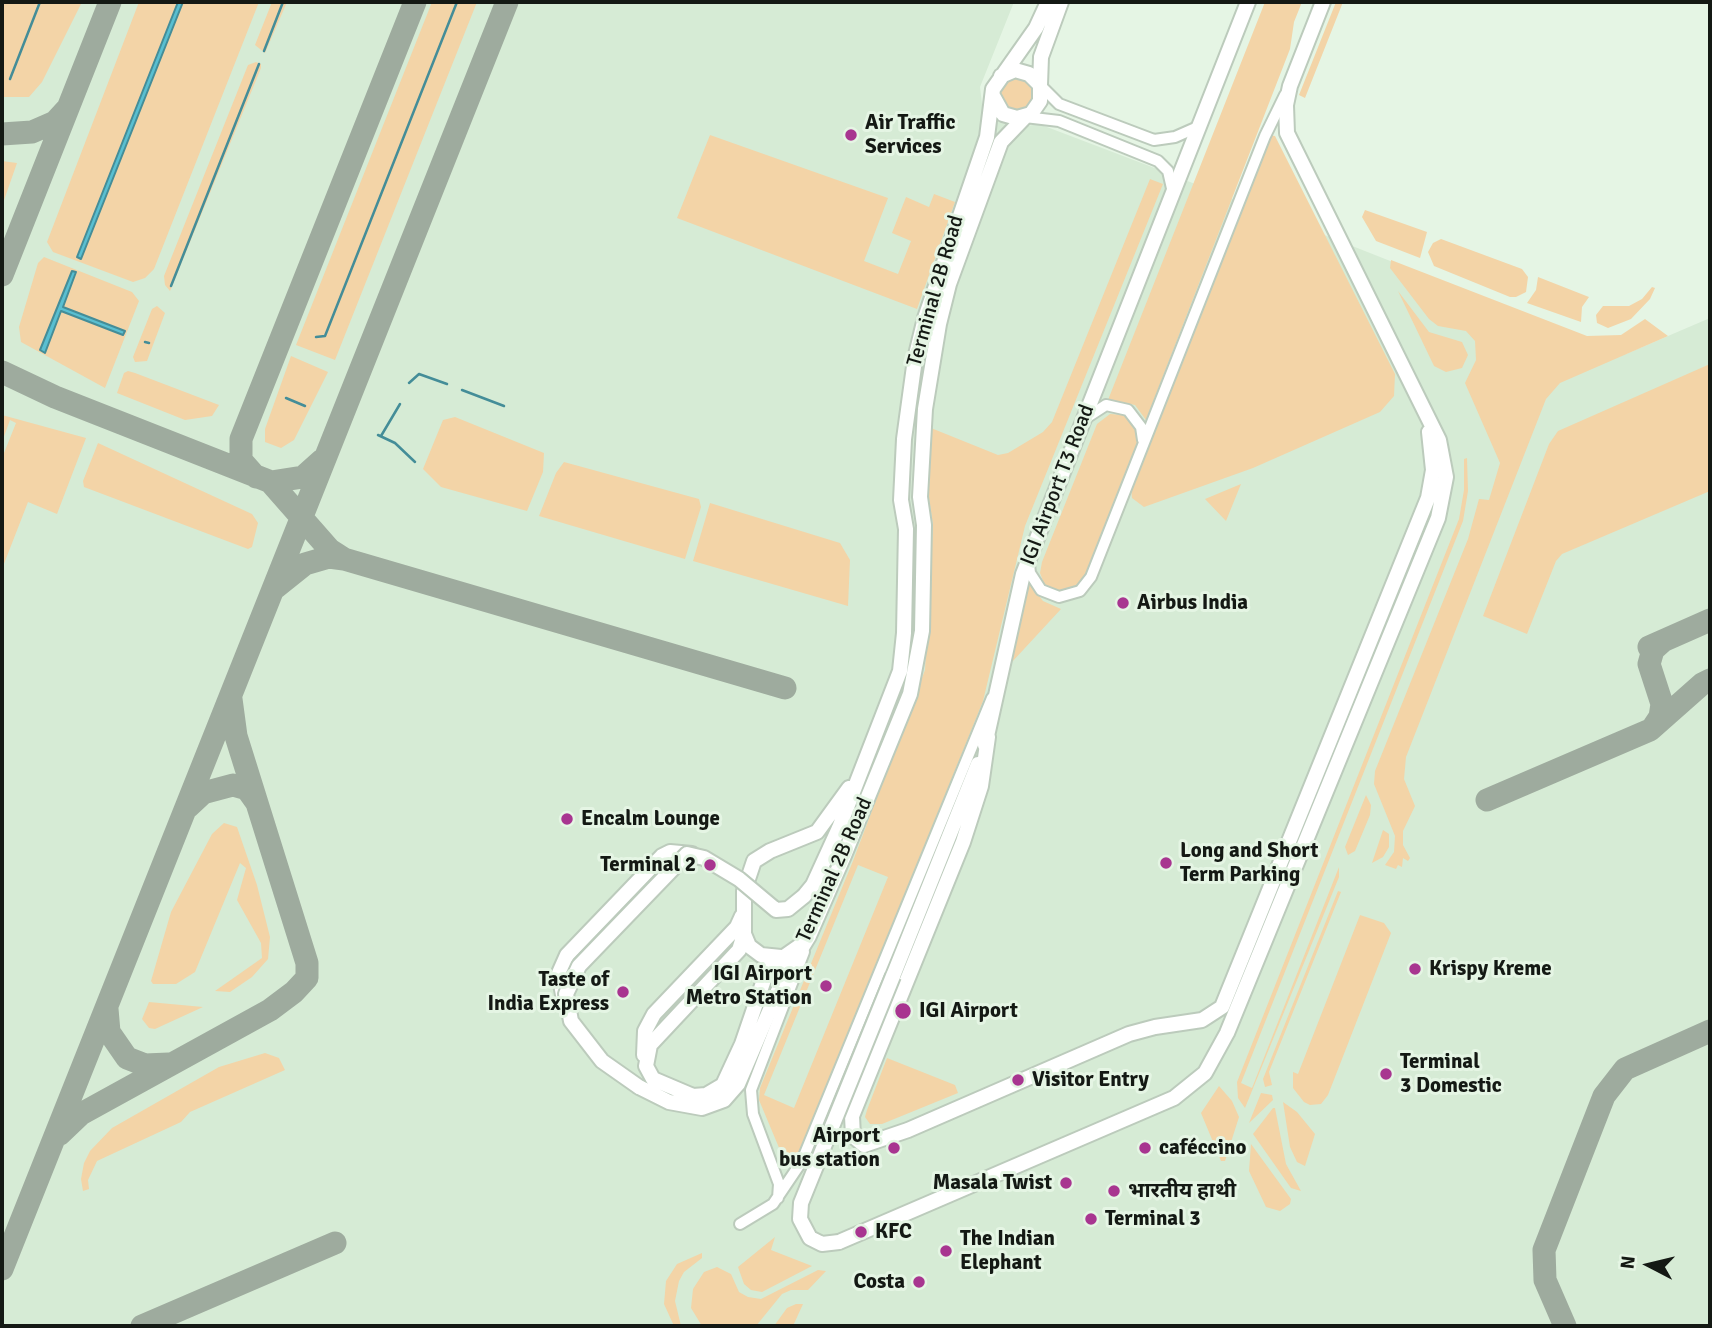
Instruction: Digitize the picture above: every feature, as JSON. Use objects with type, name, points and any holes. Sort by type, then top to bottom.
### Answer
[{"type":"main road","points":[[1048,2],[1036,28],[996,82],[993,96],[1003,114],[1025,117],[1036,108],[1041,57],[1062,2]]},
{"type":"main road","name":"IGI Airport T3 Road","points":[[1248,2],[1031,553],[988,737],[801,1203],[802,1226],[810,1238],[822,1244],[839,1242],[1174,1098],[1196,1082],[1227,1032],[1438,518],[1445,487],[1444,453],[1423,407]]},
{"type":"main road","points":[[988,737],[981,786],[967,831],[852,1116],[853,1136],[864,1145],[908,1130],[1141,1030],[1202,1020],[1222,1007],[1428,498],[1433,455],[1423,407],[1292,145],[1285,119],[1290,86],[1324,2]]},
{"type":"main road","points":[[1001,76],[1022,71],[1040,85]]},
{"type":"main road","name":"Terminal 2B Road","points":[[993,96],[987,137],[936,281],[917,349],[902,475],[906,530],[903,652],[895,689],[829,851],[804,896],[788,909],[776,910],[739,878],[692,854],[683,856],[579,966],[566,994],[568,1014],[578,1033],[603,1061],[639,1087],[669,1102],[692,1108],[711,1107],[730,1096],[738,1084],[784,977],[808,936],[843,858],[916,671],[922,631],[921,468],[931,366],[949,284],[1001,142],[1025,117]]},
{"type":"main road","points":[[902,475],[916,476],[921,468]]},
{"type":"main road","points":[[646,1066],[650,1045],[734,957],[744,934],[746,884],[754,861],[770,851],[817,832],[866,763]]},
{"type":"main road","points":[[743,910],[737,927],[650,1020],[644,1038],[646,1066],[657,1083],[686,1095],[706,1095],[723,1085],[742,1044],[766,973],[808,936]]},
{"type":"main road","points":[[744,934],[753,950],[768,957],[781,957]]},
{"type":"street","points":[[1040,85],[1059,104],[1154,140],[1175,137],[1200,126]]},
{"type":"street","points":[[1031,553],[1030,573],[1041,590],[1059,597],[1069,596],[1086,585],[1265,136],[1290,86]]},
{"type":"street","points":[[1025,117],[1059,121],[1158,161],[1168,171],[1173,196]]},
{"type":"street","points":[[1081,426],[1086,416],[1106,405],[1128,410],[1141,427],[1141,449]]},
{"type":"street","points":[[740,1224],[765,1211],[778,1200],[802,1161],[998,686]]},
{"type":"street","points":[[778,1200],[779,1184],[753,1114],[751,1090],[794,983],[808,936]]},
{"type":"street","points":[[774,1166],[787,1171],[802,1161]]},
{"type":"shaded area","points":[[2,2],[1014,2],[980,87],[983,112],[1020,127],[1039,124],[1626,354],[1710,318],[1710,1326],[2,1326]]},
{"type":"shaded area","points":[[2,2],[82,2],[42,82],[29,97],[2,97]]},
{"type":"shaded area","points":[[139,2],[259,2],[154,269],[145,278],[133,282],[53,252],[47,242]]},
{"type":"shaded area","points":[[272,2],[287,2],[265,53],[255,45]]},
{"type":"shaded area","points":[[432,2],[477,2],[335,360],[296,345]]},
{"type":"shaded area","points":[[1265,2],[1302,2],[1294,22],[1290,49],[1146,420],[1135,405],[1108,400]]},
{"type":"shaded area","points":[[1336,2],[1343,2],[1305,98],[1299,95]]},
{"type":"shaded area","points":[[256,62],[261,64],[261,68],[170,291],[165,285],[164,276],[248,65]]},
{"type":"shaded area","points":[[1017,76],[1029,82],[1035,94],[1029,106],[1017,112],[1005,106],[999,94],[1005,82]]},
{"type":"shaded area","points":[[710,135],[888,198],[864,261],[898,274],[911,241],[892,233],[906,197],[929,207],[934,194],[955,202],[917,309],[677,218]]},
{"type":"shaded area","points":[[1270,135],[1275,136],[1395,374],[1394,396],[1380,412],[1253,468],[1144,507],[1132,498],[1131,487]]},
{"type":"shaded area","points":[[2,161],[17,163],[2,206]]},
{"type":"shaded area","points":[[1150,179],[1163,184],[1025,526],[983,701],[800,1155],[793,1162],[785,1162],[759,1100],[760,1088],[853,861],[925,670],[933,525],[927,484],[931,428],[998,455],[1008,453],[1043,432],[1052,422]],"holes":[[[858,865],[888,877],[794,1108],[764,1095]]]},
{"type":"shaded area","points":[[1365,210],[1427,232],[1420,258],[1376,241],[1362,217]]},
{"type":"shaded area","points":[[1441,239],[1522,269],[1528,277],[1526,292],[1510,297],[1434,266],[1428,252],[1433,243]]},
{"type":"shaded area","points":[[44,257],[132,292],[139,301],[105,388],[21,342],[19,327],[38,263]],"holes":[[[72,271],[76,273],[63,307],[124,331],[123,335],[61,310],[40,351]]]},
{"type":"shaded area","points":[[1391,260],[1587,336],[1621,335],[1645,319],[1668,336],[1560,383],[1546,399],[1406,757],[1404,779],[1415,806],[1403,831],[1403,845],[1410,858],[1408,861],[1403,858],[1402,867],[1398,865],[1396,869],[1385,865],[1394,852],[1395,836],[1374,784],[1375,771],[1468,539],[1479,499],[1489,500],[1500,463],[1465,383],[1476,360],[1475,341],[1466,331],[1438,326],[1429,319],[1390,268]]},
{"type":"shaded area","points":[[1538,277],[1589,297],[1582,307],[1581,322],[1527,303],[1536,290]]},
{"type":"shaded area","points":[[1652,287],[1655,288],[1650,299],[1631,319],[1608,328],[1597,323],[1596,315],[1603,306],[1629,306],[1642,299]]},
{"type":"shaded area","points":[[1398,291],[1429,332],[1462,342],[1468,355],[1462,368],[1446,372],[1434,366]]},
{"type":"shaded area","points":[[157,306],[165,313],[147,361],[135,362],[133,357],[152,309]]},
{"type":"shaded area","points":[[291,356],[328,372],[294,440],[281,448],[265,442],[265,429]]},
{"type":"shaded area","points":[[1710,364],[1710,491],[1562,554],[1556,561],[1527,634],[1483,616],[1549,444],[1558,431]]},
{"type":"shaded area","points":[[128,371],[219,405],[212,416],[185,420],[117,393],[124,373]]},
{"type":"shaded area","points":[[1110,414],[1125,415],[1133,420],[1139,437],[1137,446],[1081,584],[1063,594],[1045,586],[1040,573],[1042,562],[1097,424]]},
{"type":"shaded area","points":[[2,415],[86,438],[57,514],[28,502],[2,569],[2,458],[16,423],[10,420],[2,442]]},
{"type":"shaded area","points":[[455,417],[544,453],[543,472],[527,511],[441,487],[423,469],[443,420]]},
{"type":"shaded area","points":[[98,443],[252,514],[258,523],[252,547],[248,549],[84,487],[83,481]]},
{"type":"shaded area","points":[[1467,458],[1468,491],[1463,521],[1241,1083],[1252,1088],[1339,867],[1339,877],[1245,1108],[1238,1098],[1237,1082],[1459,519],[1464,490],[1464,459]]},
{"type":"shaded area","points":[[564,462],[699,499],[701,507],[685,559],[539,516],[556,473]]},
{"type":"shaded area","points":[[1241,484],[1226,521],[1205,499]]},
{"type":"shaded area","points":[[710,503],[840,543],[850,560],[848,606],[693,561]]},
{"type":"shaded area","points":[[1029,583],[1043,601],[1061,609],[1012,662]]},
{"type":"shaded area","points":[[1366,795],[1371,805],[1370,815],[1355,851],[1348,855],[1345,847]]},
{"type":"shaded area","points":[[224,823],[237,827],[257,885],[270,937],[268,959],[252,977],[230,992],[215,991],[262,958],[261,943],[237,900],[246,868],[240,863],[195,972],[176,984],[153,984],[151,981],[171,912],[212,834]]},
{"type":"shaded area","points":[[1383,830],[1389,834],[1389,847],[1383,857],[1372,863]]},
{"type":"shaded area","points":[[1338,891],[1341,892],[1269,1072],[1272,1085],[1265,1087],[1263,1079]]},
{"type":"shaded area","points":[[1360,915],[1384,923],[1391,933],[1328,1095],[1321,1104],[1310,1105],[1304,1102],[1293,1088],[1293,1072],[1298,1074]]},
{"type":"shaded area","points":[[149,1002],[203,1007],[155,1029],[149,1028],[142,1019]]},
{"type":"shaded area","points":[[265,1053],[279,1058],[285,1070],[190,1112],[181,1122],[97,1161],[88,1180],[89,1189],[83,1191],[81,1179],[84,1163],[90,1151],[112,1128],[219,1067]]},
{"type":"shaded area","points":[[887,1058],[955,1085],[958,1093],[882,1124],[870,1124],[865,1117]]},
{"type":"shaded area","points":[[1219,1086],[1232,1101],[1239,1117],[1225,1161],[1221,1161],[1201,1113]]},
{"type":"shaded area","points":[[1261,1093],[1272,1095],[1273,1100],[1249,1123]]},
{"type":"shaded area","points":[[1283,1102],[1297,1112],[1315,1134],[1305,1166],[1297,1162],[1290,1147]]},
{"type":"shaded area","points":[[1273,1108],[1286,1164],[1301,1191],[1291,1188],[1253,1134]]},
{"type":"shaded area","points":[[1251,1144],[1291,1199],[1290,1204],[1280,1211],[1266,1207],[1249,1171]]},
{"type":"shaded area","points":[[775,1237],[771,1250],[812,1266],[762,1292],[751,1290],[744,1284],[738,1267]]},
{"type":"shaded area","points":[[702,1253],[702,1258],[684,1272],[679,1281],[675,1301],[681,1326],[674,1326],[664,1304],[666,1281],[677,1264]]},
{"type":"shaded area","points":[[717,1267],[731,1274],[739,1292],[761,1299],[818,1270],[826,1271],[808,1290],[791,1290],[782,1294],[756,1326],[702,1326],[691,1308],[693,1289],[704,1272]]},
{"type":"shaded area","points":[[803,1304],[793,1326],[774,1326],[787,1308]]},
{"type":"water","points":[[178,2],[183,2],[81,259],[77,257]]},
{"type":"water","points":[[72,271],[76,272],[63,307],[125,331],[123,335],[61,311],[45,353],[40,350]]},
{"type":"waterway","points":[[10,79],[40,2]]},
{"type":"waterway","points":[[264,51],[283,2]]},
{"type":"waterway","points":[[316,337],[325,336],[457,2]]},
{"type":"waterway","points":[[171,286],[259,64]]},
{"type":"waterway","points":[[145,342],[149,343]]},
{"type":"waterway","points":[[409,383],[419,374],[447,384]]},
{"type":"waterway","points":[[462,390],[504,406]]},
{"type":"waterway","points":[[286,398],[305,406]]},
{"type":"waterway","points":[[381,436],[400,404]]},
{"type":"waterway","points":[[378,435],[395,443],[415,462]]},
{"type":"taxiway","points":[[2,275],[110,2]]},
{"type":"taxiway","points":[[256,477],[241,460],[241,439],[415,2]]},
{"type":"taxiway","points":[[2,1269],[507,2]]},
{"type":"taxiway","points":[[2,134],[32,132],[55,122],[66,110]]},
{"type":"taxiway","points":[[2,372],[55,397],[271,482],[303,477],[322,460]]},
{"type":"taxiway","points":[[272,484],[330,550],[344,559],[785,688]]},
{"type":"taxiway","points":[[275,588],[305,564],[329,557],[344,559]]},
{"type":"taxiway","points":[[1649,647],[1710,620]]},
{"type":"taxiway","points":[[1654,726],[1660,717],[1662,704],[1649,664],[1653,650],[1662,642]]},
{"type":"taxiway","points":[[1487,800],[1650,730],[1710,680]]},
{"type":"taxiway","points":[[60,1134],[81,1114],[270,1010],[307,978],[307,963],[236,736],[231,699]]},
{"type":"taxiway","points":[[188,807],[203,793],[233,785],[247,789],[257,803]]},
{"type":"taxiway","points":[[107,1009],[109,1032],[127,1058],[145,1065],[169,1064]]},
{"type":"taxiway","points":[[1565,1326],[1545,1280],[1544,1250],[1604,1096],[1625,1069],[1710,1031]]},
{"type":"taxiway","points":[[142,1326],[335,1243]]},
{"type":"place","name":"Air Traffic Services","points":[[851,135]]},
{"type":"place","name":"Airbus India","points":[[1123,603]]},
{"type":"place","name":"Encalm Lounge","points":[[567,819]]},
{"type":"place","name":"Long and Short Term Parking","points":[[1166,863]]},
{"type":"place","name":"Terminal 2","points":[[710,865]]},
{"type":"place","name":"Krispy Kreme","points":[[1415,969]]},
{"type":"place","name":"IGI Airport Metro Station","points":[[826,986]]},
{"type":"place","name":"Taste of India Express","points":[[623,992]]},
{"type":"place","name":"IGI Airport","points":[[903,1011]]},
{"type":"place","name":"Terminal 3 Domestic","points":[[1386,1074]]},
{"type":"place","name":"Visitor Entry","points":[[1018,1080]]},
{"type":"place","name":"Airport bus station","points":[[894,1148]]},
{"type":"place","name":"caféccino","points":[[1145,1148]]},
{"type":"place","name":"Masala Twist","points":[[1066,1183]]},
{"type":"place","name":"भारतीय हाथी","points":[[1114,1191]]},
{"type":"place","name":"Terminal 3","points":[[1091,1219]]},
{"type":"place","name":"KFC","points":[[861,1232]]},
{"type":"place","name":"The Indian Elephant","points":[[946,1251]]},
{"type":"place","name":"Costa","points":[[919,1282]]}]
